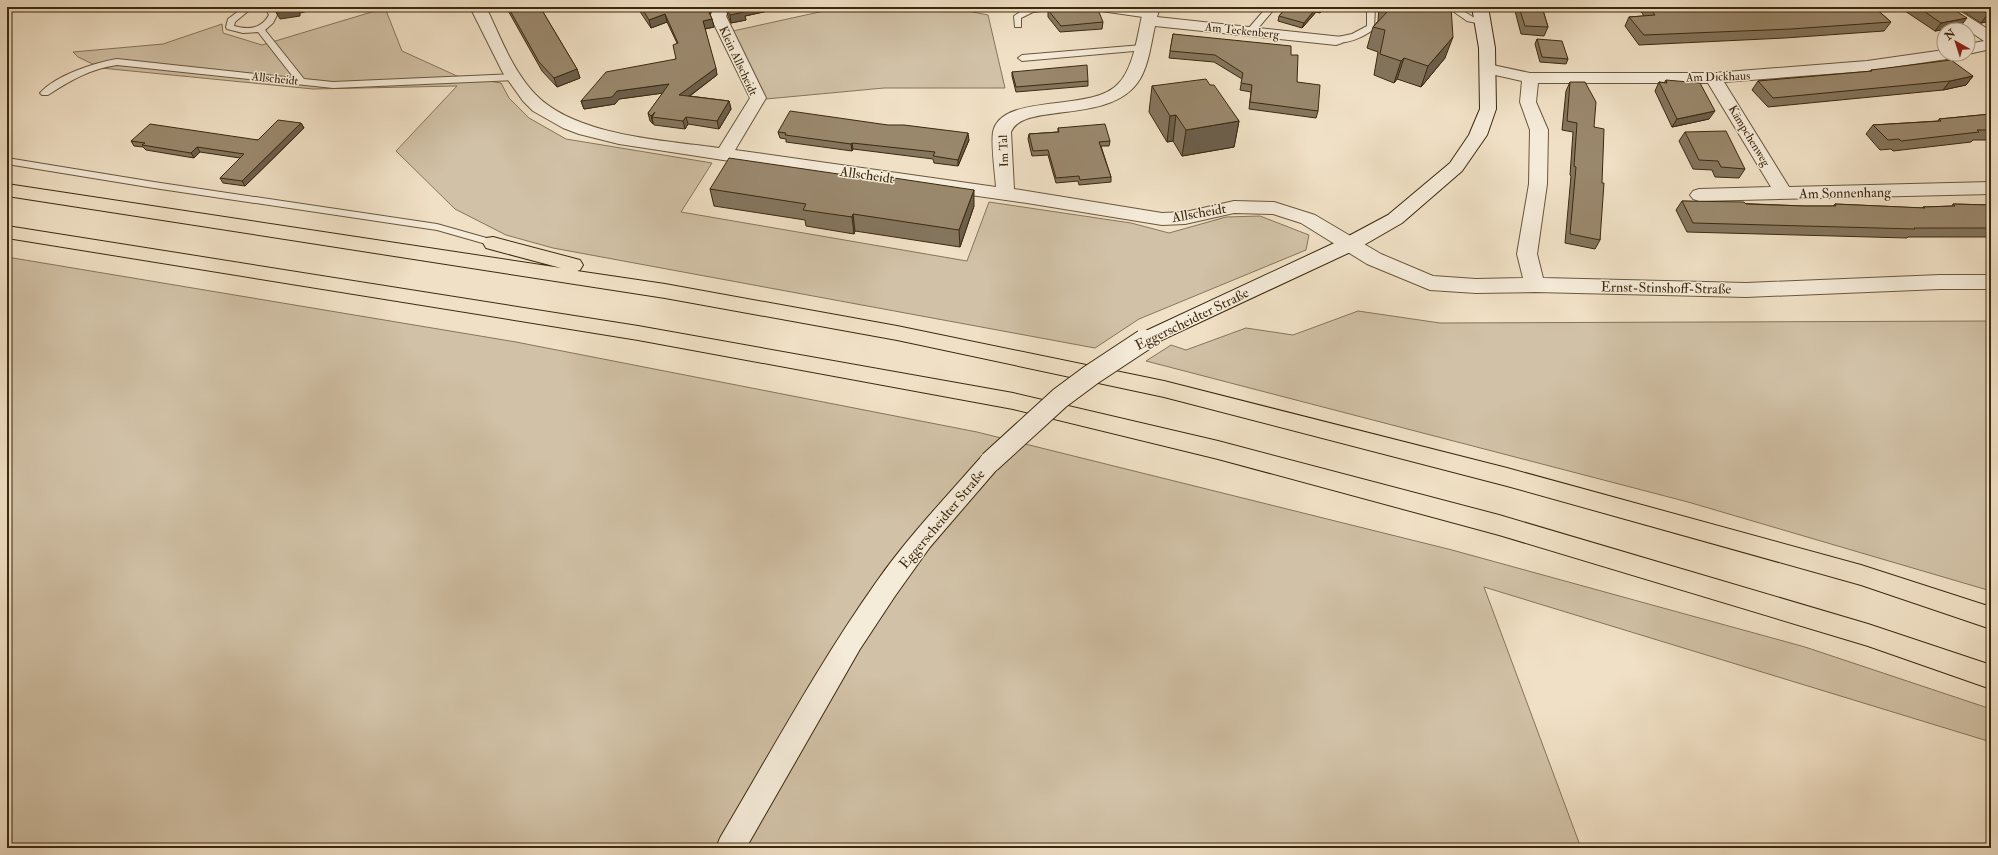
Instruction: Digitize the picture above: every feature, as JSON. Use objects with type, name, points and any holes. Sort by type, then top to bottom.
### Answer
[{"type":"highway","points":[[7,190],[665,291],[897,333],[1164,389],[1522,481],[1861,575],[1991,618]]},
{"type":"highway","points":[[7,232],[638,333],[1013,401],[1218,450],[1499,525],[1868,635],[1991,677]]},
{"type":"highway","points":[[493,242],[665,291]]},
{"type":"street","name":"Allscheidt","points":[[478,7],[514,77],[526,93],[539,107],[572,126],[614,137],[1005,194],[1162,219],[1185,218],[1234,207],[1274,208],[1308,220],[1350,244]]},
{"type":"street","name":"Klein Allscheidt","points":[[723,154],[758,98],[718,16],[722,7],[727,7]]},
{"type":"street","points":[[1943,7],[1991,38]]},
{"type":"street","name":"Am Teckenberg","points":[[1150,14],[1250,32],[1336,40]]},
{"type":"street","points":[[1142,48],[1150,14]]},
{"type":"street","name":"Eggerscheidter Straße","points":[[730,848],[847,648],[886,588],[922,540],[990,462],[1028,425],[1061,397],[1099,369],[1144,340],[1350,244],[1395,218],[1456,167],[1478,135],[1488,109],[1487,48],[1480,14]]},
{"type":"street","points":[[1976,47],[1991,44]]},
{"type":"street","name":"Im Tal","points":[[1005,194],[1002,132],[1006,123],[1017,115],[1080,106],[1104,100],[1121,90],[1131,79],[1142,48]]},
{"type":"street","name":"Am Dickhaus","points":[[1488,69],[1530,78],[1713,78],[1867,66],[1936,56]]},
{"type":"street","points":[[1530,78],[1528,102],[1538,130],[1538,184],[1530,226],[1527,254],[1535,285]]},
{"type":"street","name":"Kämpchenweg","points":[[1713,78],[1784,194]]},
{"type":"street","name":"Am Sonnenhang","points":[[1699,195],[1991,188]]},
{"type":"street","name":"Ernst-Stinshoff-Straße","points":[[1350,244],[1390,268],[1430,283],[1476,286],[1535,285],[1746,290],[1940,282],[1991,282]]},
{"type":"lane","points":[[249,7],[231,21],[230,27],[238,30],[261,30],[270,23],[272,16],[269,7]]},
{"type":"lane","points":[[1018,25],[1017,18],[1021,13],[1030,9],[1060,7]]},
{"type":"lane","points":[[1087,7],[1150,14]]},
{"type":"lane","points":[[1250,32],[1272,7]]},
{"type":"lane","points":[[1336,40],[1346,39],[1366,32],[1371,27],[1371,7]]},
{"type":"lane","points":[[1450,7],[1470,19],[1480,14]]},
{"type":"lane","points":[[261,30],[301,81]]},
{"type":"lane","points":[[1022,58],[1142,48]]},
{"type":"lane","name":"Allscheidt","points":[[45,93],[84,68],[117,62],[333,85],[514,77]]},
{"type":"lane","points":[[7,161],[154,185],[437,227],[493,242]]},
{"type":"shaded area","points":[[842,7],[948,7],[988,15],[1005,88],[884,88],[766,99],[733,31]]},
{"type":"shaded area","points":[[385,8],[402,51],[457,76],[501,83],[509,98],[529,118],[566,139],[712,163],[681,212],[967,261],[989,202],[1131,223],[1169,233],[1226,217],[1260,216],[1309,235],[1306,250],[1139,319],[1095,348],[553,248],[506,235],[455,209],[396,151],[457,86],[313,89],[101,68],[78,57],[73,52],[163,44],[222,24],[223,33],[262,45]]},
{"type":"shaded area","points":[[7,257],[516,342],[977,432],[1452,550],[1805,647],[1991,709],[1991,742],[1484,587],[1581,848],[7,848]]},
{"type":"shaded area","points":[[1358,311],[1440,323],[1991,321],[1991,591],[1688,502],[1146,361],[1171,345],[1186,350],[1246,328],[1293,335]]},
{"type":"building","points":[[275,7],[289,7],[275,10]]},
{"type":"building","points":[[508,7],[540,7],[577,69],[554,78],[539,62]]},
{"type":"building","points":[[641,7],[707,7],[712,19],[703,21],[716,68],[679,95],[729,101],[717,121],[686,117],[683,121],[652,117],[655,112],[651,116],[648,113],[669,84],[617,91],[612,97],[581,101],[606,72],[676,59],[673,45],[678,43],[665,14],[649,20]]},
{"type":"building","points":[[750,7],[743,9],[744,12],[730,15],[726,8]]},
{"type":"building","points":[[1049,7],[1097,7],[1103,22],[1061,26],[1048,10]]},
{"type":"building","points":[[1287,7],[1317,7],[1304,23],[1279,16]]},
{"type":"building","points":[[1384,7],[1451,7],[1453,37],[1428,66],[1404,58],[1401,61],[1380,54],[1385,30],[1373,27],[1388,11],[1384,10]]},
{"type":"building","points":[[1519,7],[1542,7],[1548,27],[1525,26]]},
{"type":"building","points":[[1649,7],[1874,7],[1891,22],[1791,29],[1644,35],[1629,17],[1655,15]]},
{"type":"building","points":[[1918,7],[1950,7],[1967,18],[1946,22],[1940,22]]},
{"type":"building","points":[[1976,7],[1991,7],[1991,14],[1988,14]]},
{"type":"building","points":[[1173,34],[1291,46],[1291,55],[1298,55],[1297,82],[1320,85],[1318,111],[1250,102],[1252,85],[1241,83],[1243,73],[1215,55],[1170,51]]},
{"type":"building","points":[[1537,39],[1562,41],[1568,59],[1542,57]]},
{"type":"building","points":[[1936,62],[1954,62],[1973,76],[1950,81],[1773,98],[1758,81],[1872,71],[1871,70]]},
{"type":"building","points":[[1087,65],[1088,81],[1016,87],[1012,72]]},
{"type":"building","points":[[1206,79],[1210,85],[1214,85],[1239,121],[1186,130],[1176,115],[1170,116],[1152,86]]},
{"type":"building","points":[[1666,80],[1700,83],[1715,111],[1677,119],[1659,82],[1667,83]]},
{"type":"building","points":[[1570,82],[1585,82],[1596,102],[1594,127],[1604,129],[1602,183],[1604,183],[1600,240],[1570,234],[1576,167],[1574,166],[1577,123],[1567,121]]},
{"type":"building","points":[[790,111],[888,125],[904,125],[968,133],[958,160],[933,156],[935,152],[851,144],[785,135],[786,133],[778,132]]},
{"type":"building","points":[[1991,114],[1991,130],[1977,130],[1979,132],[1901,141],[1899,139],[1888,140],[1873,125],[1941,121],[1939,119]]},
{"type":"building","points":[[278,120],[301,123],[242,181],[220,178],[244,154],[197,147],[191,153],[142,145],[145,143],[131,141],[150,124],[258,140]]},
{"type":"building","points":[[1105,124],[1110,141],[1099,142],[1111,177],[1080,180],[1079,176],[1056,178],[1048,150],[1033,151],[1029,134],[1059,132],[1058,128]]},
{"type":"building","points":[[1726,131],[1745,169],[1721,167],[1718,161],[1699,160],[1685,132]]},
{"type":"building","points":[[729,158],[893,182],[894,178],[974,190],[959,230],[853,214],[852,217],[803,210],[806,204],[710,189]]},
{"type":"building","points":[[1682,201],[1744,202],[1746,204],[1804,206],[1836,206],[1835,204],[1925,208],[1923,207],[1955,206],[1953,204],[1991,205],[1991,228],[1914,228],[1915,229],[1693,223]]}]
